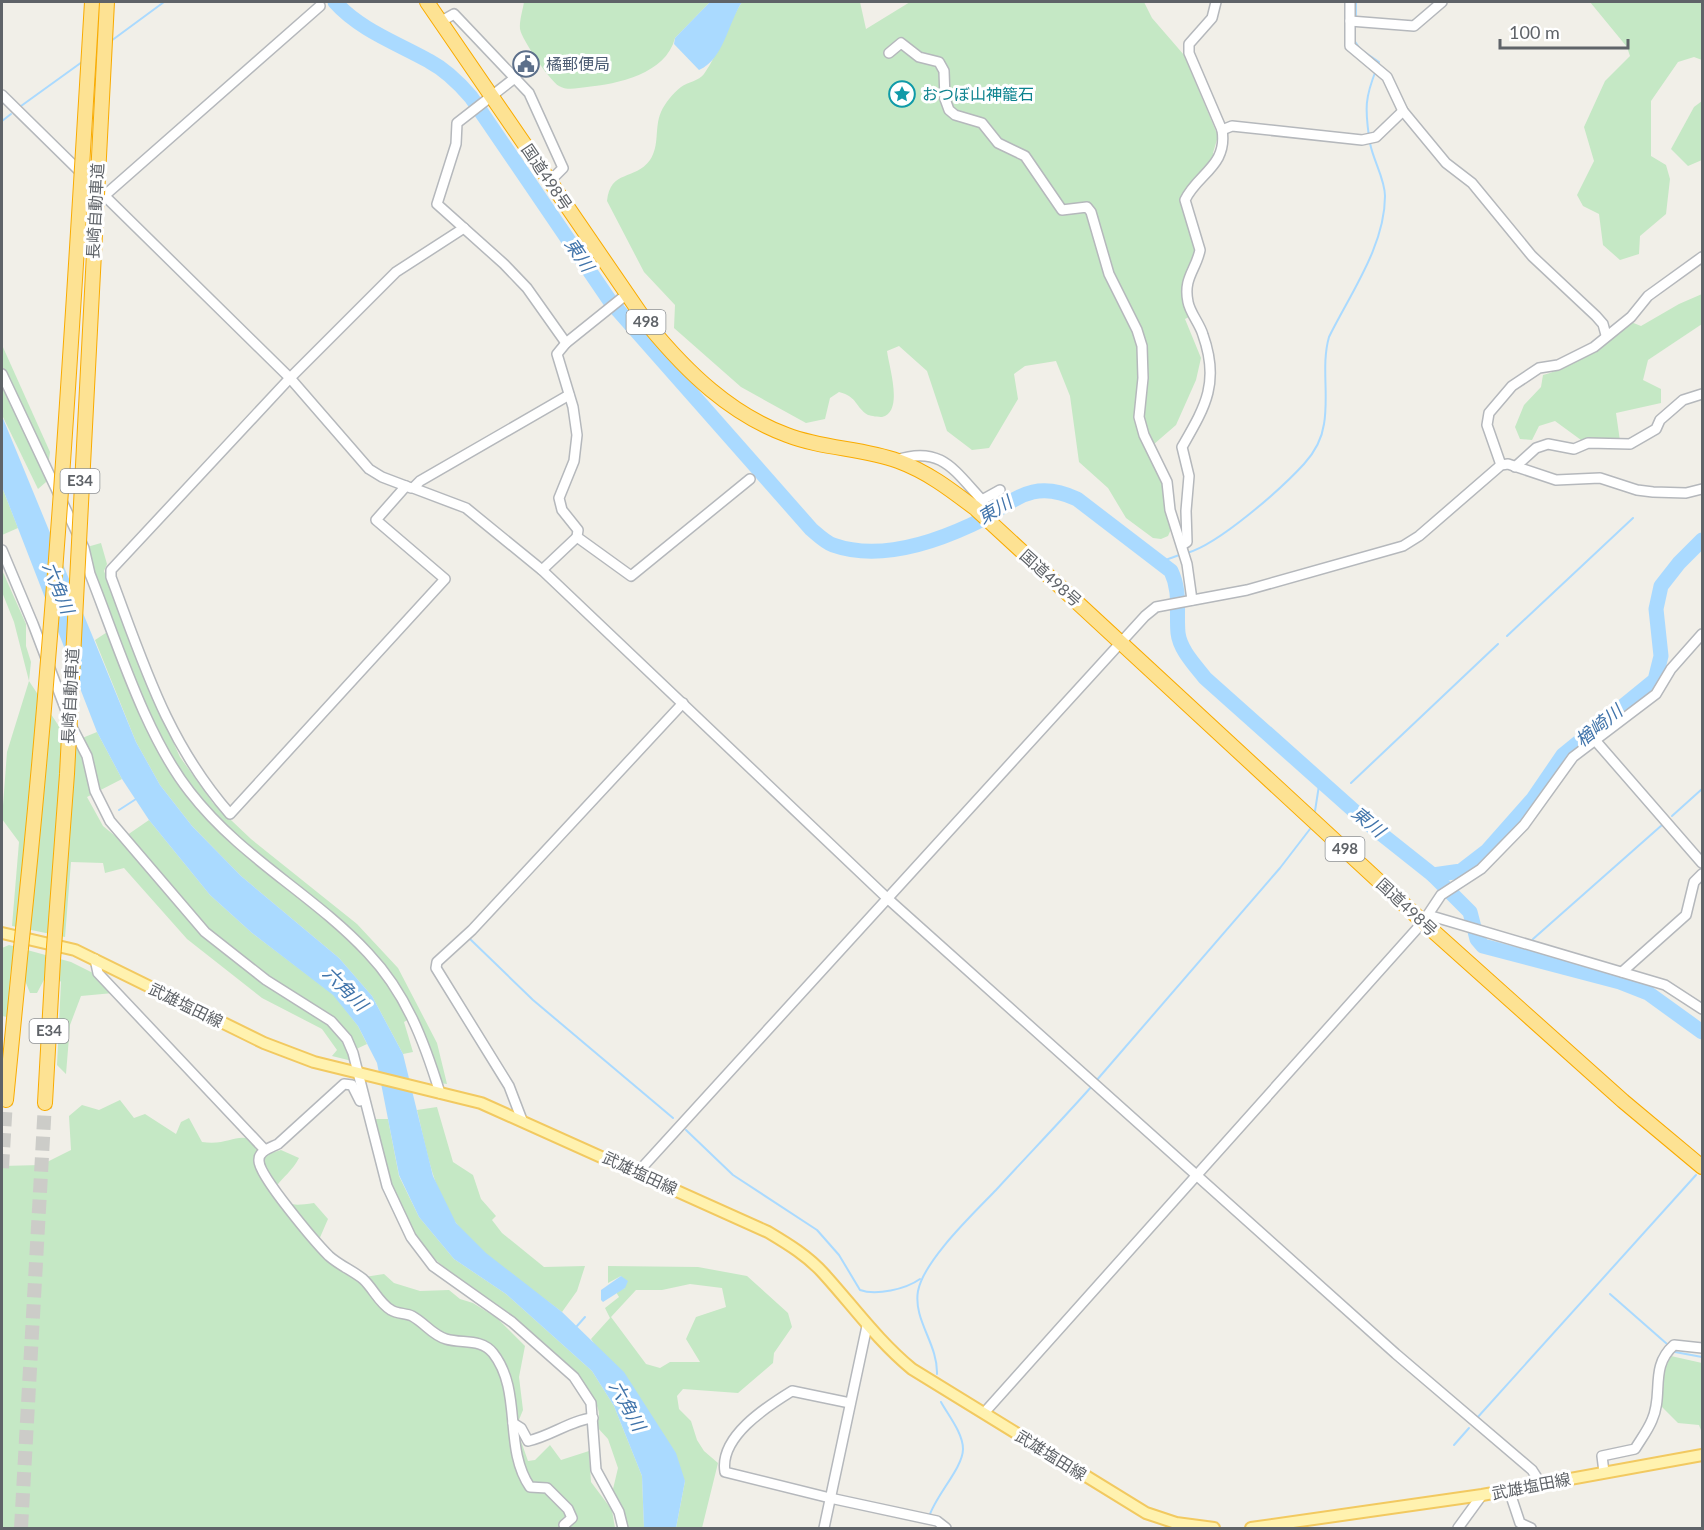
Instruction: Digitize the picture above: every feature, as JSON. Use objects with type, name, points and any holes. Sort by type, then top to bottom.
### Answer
[{"type":"highway","name":"長崎自動車道","points":[[6,1100],[34,830],[92,2]]},
{"type":"highway","name":"長崎自動車道","points":[[45,1102],[67,774],[107,2]]},
{"type":"highway","name":"国道498号","points":[[427,2],[488,99],[550,181],[624,297],[691,373],[738,410],[787,435],[896,460],[929,474],[979,505],[993,525],[1623,1101],[1702,1167]]},
{"type":"main road","name":"武雄塩田線","points":[[2,933],[75,950],[264,1043],[314,1062],[481,1103],[768,1232],[796,1249],[822,1272],[867,1326],[912,1369],[1146,1513],[1174,1526],[1214,1528]]},
{"type":"main road","name":"武雄塩田線","points":[[1251,1528],[1482,1495],[1702,1455]]},
{"type":"street","points":[[1182,545],[1187,542],[1186,511],[1189,476],[1182,447],[1206,404],[1211,371],[1203,335],[1188,303],[1187,277],[1200,250],[1185,200],[1216,164],[1224,140],[1222,130],[1189,53],[1189,44],[1212,18],[1216,2]]},
{"type":"street","points":[[1350,2],[1355,21],[1350,46],[1383,73],[1403,111],[1446,163],[1473,183],[1532,256],[1596,316],[1606,335]]},
{"type":"street","points":[[1355,21],[1385,26],[1414,26],[1442,2]]},
{"type":"street","points":[[104,196],[320,6]]},
{"type":"street","points":[[440,22],[454,14],[516,77],[537,107],[563,168],[550,181]]},
{"type":"street","points":[[889,52],[901,43],[919,57],[939,62],[944,71],[945,99],[948,110],[955,115],[982,123],[998,143],[1025,156],[1062,210],[1080,206],[1087,207],[1091,212],[1109,274],[1137,330],[1143,359],[1139,417],[1144,435],[1162,469],[1170,510],[1187,564],[1190,600]]},
{"type":"street","points":[[516,77],[457,123],[456,144],[449,169],[436,198],[441,209],[527,288],[566,344]]},
{"type":"street","points":[[2,95],[290,378],[369,469],[382,477],[466,508],[542,570],[887,898],[1468,1418],[1532,1470],[1541,1484]]},
{"type":"street","points":[[1222,130],[1232,126],[1362,140],[1376,137],[1403,111]]},
{"type":"street","points":[[464,228],[396,272],[290,378],[111,570],[111,577],[154,692],[179,744],[203,783],[230,814],[445,579],[376,520],[409,487],[569,394]]},
{"type":"street","points":[[1501,465],[1489,437],[1489,413],[1512,386],[1539,368],[1567,360],[1594,346],[1631,317],[1655,290],[1702,257]]},
{"type":"street","points":[[542,570],[577,537],[578,531],[562,510],[559,498],[574,462],[577,435],[569,394],[557,354],[624,297]]},
{"type":"street","points":[[2,374],[84,548],[94,585],[164,752],[189,792],[220,827],[259,863],[336,924],[368,953],[395,986],[415,1019],[438,1092]]},
{"type":"street","points":[[1515,467],[1536,448],[1548,444],[1574,450],[1588,443],[1630,444],[1656,429],[1660,420],[1683,400],[1702,394]]},
{"type":"street","points":[[638,1172],[1145,616],[1156,607],[1247,590],[1402,546],[1419,536],[1501,465],[1556,480],[1600,478],[1645,491],[1686,493],[1702,489]]},
{"type":"street","points":[[577,537],[631,576],[750,479]]},
{"type":"street","points":[[979,505],[1000,490]]},
{"type":"street","points":[[2,550],[73,729],[87,756],[95,791],[110,821],[206,932],[274,986],[331,1021],[347,1039],[361,1073],[366,1108],[387,1186],[411,1237],[433,1266],[512,1322],[574,1377],[591,1403],[596,1470],[619,1512],[623,1528]]},
{"type":"street","points":[[984,1413],[1426,919],[1441,895],[1481,869],[1524,825],[1573,757],[1656,694],[1671,669],[1702,634]]},
{"type":"street","points":[[522,1120],[509,1086],[436,968],[437,962],[472,930],[683,703]]},
{"type":"street","points":[[1594,739],[1702,863]]},
{"type":"street","points":[[1622,972],[1686,915],[1692,889],[1702,874]]},
{"type":"street","points":[[1426,919],[1481,931],[1665,985],[1690,998],[1702,1009]]},
{"type":"street","points":[[95,959],[98,973],[265,1150]]},
{"type":"street","points":[[116,992],[127,975]]},
{"type":"street","points":[[366,1108],[351,1084],[344,1083],[278,1144],[265,1150],[259,1156],[258,1163],[268,1180],[331,1258],[364,1280],[391,1310],[412,1316],[435,1334],[447,1340],[476,1342],[487,1346],[494,1353],[507,1381],[524,1477],[530,1487],[547,1488],[568,1509],[572,1518],[564,1525]]},
{"type":"street","points":[[824,1528],[867,1326]]},
{"type":"street","points":[[1604,1472],[1602,1456],[1635,1449],[1652,1420],[1656,1378],[1660,1362],[1667,1351],[1674,1345],[1702,1348]]},
{"type":"street","points":[[850,1403],[792,1391],[758,1411],[739,1433],[723,1461],[725,1472],[937,1521],[946,1528]]},
{"type":"street","points":[[513,1423],[521,1428],[528,1441],[546,1437],[582,1419],[593,1418]]},
{"type":"street","points":[[1509,1490],[1520,1523],[1530,1528]]},
{"type":"street","points":[[1458,1528],[1482,1495]]},
{"type":"green space","points":[[524,2],[710,2],[675,38],[670,50],[651,69],[626,80],[569,89],[562,88],[555,83],[526,42],[520,29]]},
{"type":"green space","points":[[742,2],[860,2],[866,29],[910,2],[1144,2],[1152,18],[1184,55],[1218,136],[1213,153],[1215,156],[1182,198],[1181,206],[1196,251],[1186,275],[1183,300],[1189,317],[1185,319],[1201,358],[1196,380],[1176,425],[1146,451],[1160,476],[1172,527],[1168,536],[1161,539],[1153,538],[1126,518],[1108,488],[1079,462],[1070,396],[1056,361],[1025,366],[1014,374],[1018,399],[989,448],[972,450],[947,431],[927,371],[899,346],[887,351],[894,388],[894,398],[889,413],[882,417],[868,415],[853,399],[839,392],[830,398],[825,419],[806,423],[741,387],[674,328],[675,305],[644,272],[607,201],[609,191],[618,180],[637,171],[650,160],[655,148],[659,118],[663,109],[678,89],[704,74]]},
{"type":"green space","points":[[1590,2],[1702,2],[1702,60],[1694,57],[1678,62],[1651,101],[1651,156],[1666,165],[1670,179],[1666,214],[1640,236],[1639,254],[1620,260],[1603,245],[1599,214],[1583,206],[1577,195],[1594,161],[1584,127],[1605,81],[1630,56],[1627,47]]},
{"type":"green space","points":[[1702,101],[1702,160],[1688,166],[1671,149],[1694,107]]},
{"type":"green space","points":[[1702,294],[1702,324],[1648,360],[1643,380],[1661,389],[1661,403],[1616,413],[1620,441],[1581,440],[1555,421],[1539,426],[1532,440],[1520,439],[1515,427],[1524,405],[1541,387],[1543,375],[1590,354],[1631,322],[1641,326],[1679,304]]},
{"type":"green space","points":[[2,345],[50,452],[46,482],[38,489],[2,415]]},
{"type":"green space","points":[[2,487],[18,528],[2,535]]},
{"type":"green space","points":[[101,543],[107,564],[104,571],[151,694],[180,757],[213,803],[251,839],[357,924],[398,968],[437,1043],[447,1084],[440,1083],[416,1015],[404,1022],[413,1052],[403,1054],[372,996],[339,958],[241,876],[192,826],[160,785],[136,742],[95,640],[115,627],[92,573],[87,547]]},
{"type":"green space","points":[[2,570],[26,624],[26,646],[31,662],[29,681],[14,622],[2,592]]},
{"type":"green space","points":[[29,681],[70,743],[97,732],[122,779],[87,797],[103,826],[120,840],[149,820],[210,895],[252,933],[334,995],[358,1026],[367,1044],[350,1052],[352,1061],[332,1056],[337,1050],[322,1029],[262,998],[187,939],[124,868],[105,873],[103,863],[71,862],[65,937],[12,926],[19,842],[2,819],[7,752]]},
{"type":"green space","points":[[9,945],[71,962],[93,973],[113,993],[81,996],[70,1025],[66,1074],[57,1065],[61,982],[55,975],[46,976],[37,993],[30,993],[20,968],[11,969],[7,1017],[2,1016],[2,948]]},
{"type":"green space","points":[[120,1100],[134,1118],[145,1114],[176,1134],[181,1122],[189,1118],[202,1142],[213,1143],[244,1138],[259,1145],[268,1154],[281,1150],[299,1158],[275,1188],[284,1199],[292,1204],[314,1203],[328,1219],[315,1249],[358,1278],[384,1274],[394,1283],[420,1291],[449,1290],[460,1299],[473,1303],[497,1318],[525,1346],[519,1377],[523,1410],[516,1427],[528,1461],[535,1460],[550,1445],[561,1460],[589,1451],[591,1482],[612,1510],[615,1528],[2,1528],[2,1166],[41,1165],[71,1150],[69,1116],[82,1105],[99,1110]]},
{"type":"green space","points":[[437,1107],[453,1162],[473,1175],[481,1199],[496,1216],[492,1220],[502,1233],[544,1267],[585,1266],[577,1291],[562,1312],[479,1248],[456,1223],[448,1210],[431,1168],[417,1110]]},
{"type":"green space","points":[[374,1119],[388,1119],[399,1176],[419,1217],[454,1259],[506,1294],[592,1371],[614,1406],[642,1476],[644,1528],[629,1528],[613,1489],[618,1468],[608,1439],[597,1427],[599,1415],[593,1397],[582,1382],[550,1349],[498,1306],[440,1264],[417,1239],[395,1196]]},
{"type":"green space","points":[[608,1266],[698,1267],[747,1276],[788,1313],[792,1327],[774,1353],[773,1363],[738,1393],[683,1389],[677,1396],[679,1409],[691,1421],[697,1440],[704,1451],[718,1463],[702,1528],[676,1528],[685,1481],[591,1339],[610,1318],[605,1308],[619,1297],[616,1292],[625,1288],[621,1276],[608,1283]],"holes":[[[690,1284],[722,1288],[726,1307],[696,1317],[686,1339],[700,1362],[670,1362],[660,1368],[646,1364],[611,1317],[636,1290],[662,1290]]]},
{"type":"green space","points":[[1671,1356],[1702,1363],[1702,1433],[1699,1425],[1678,1423],[1659,1404],[1662,1374]]},
{"type":"water","points":[[710,2],[742,2],[720,49],[707,65],[699,70],[674,44],[675,38]]},
{"type":"water","name":"六角川","points":[[2,416],[136,742],[160,785],[192,826],[241,876],[339,958],[372,996],[403,1054],[433,1176],[456,1223],[486,1253],[562,1312],[624,1372],[676,1453],[685,1481],[676,1528],[644,1528],[642,1476],[614,1406],[592,1371],[506,1294],[454,1259],[419,1217],[399,1175],[377,1063],[358,1026],[333,995],[252,933],[210,895],[149,820],[122,779],[97,732],[2,487]]},
{"type":"water","points":[[621,1276],[628,1281],[625,1288],[603,1302],[601,1290]]},
{"type":"waterway","points":[[111,41],[164,2]]},
{"type":"waterway","name":"東川","points":[[335,2],[367,28],[441,68],[471,97],[610,301],[811,529],[824,540],[850,550],[886,551],[921,544],[955,532],[1032,492],[1060,493],[1077,499],[1171,571],[1177,594],[1179,639],[1188,657],[1205,678],[1370,825],[1433,875],[1470,912],[1477,939],[1483,946],[1620,982],[1648,993],[1702,1032]]},
{"type":"waterway","points":[[1356,2],[1356,19]]},
{"type":"waterway","points":[[1354,40],[1360,49],[1379,62],[1378,65]]},
{"type":"waterway","points":[[21,106],[82,62]]},
{"type":"waterway","points":[[1369,137],[1367,103],[1376,70]]},
{"type":"waterway","points":[[2,121],[11,114]]},
{"type":"waterway","points":[[1187,553],[1216,539],[1265,501],[1304,464],[1319,440],[1325,413],[1326,358],[1329,337],[1373,251],[1383,215],[1384,190],[1370,143]]},
{"type":"waterway","points":[[1507,636],[1633,518]]},
{"type":"waterway","name":"楢崎川","points":[[1433,875],[1461,871],[1487,851],[1533,799],[1563,755],[1655,680],[1661,656],[1656,609],[1661,586],[1679,563],[1702,540]]},
{"type":"waterway","points":[[1160,562],[1182,554]]},
{"type":"waterway","points":[[1351,783],[1498,644]]},
{"type":"waterway","points":[[1315,811],[1320,779]]},
{"type":"waterway","points":[[1672,816],[1702,789]]},
{"type":"waterway","points":[[119,810],[136,799]]},
{"type":"waterway","points":[[1533,939],[1662,825]]},
{"type":"waterway","points":[[1096,1081],[1280,868],[1310,829]]},
{"type":"waterway","points":[[470,939],[533,1000],[673,1118]]},
{"type":"waterway","points":[[937,1374],[934,1352],[917,1302],[922,1279],[951,1237],[1092,1086]]},
{"type":"waterway","points":[[686,1130],[733,1175],[817,1230],[839,1255],[860,1290],[867,1292],[891,1290],[907,1286],[920,1279]]},
{"type":"waterway","points":[[1477,1418],[1696,1175]]},
{"type":"waterway","points":[[1610,1294],[1667,1344]]},
{"type":"waterway","points":[[577,1326],[585,1317]]},
{"type":"waterway","points":[[1675,1352],[1702,1357]]},
{"type":"waterway","points":[[929,1517],[959,1465],[963,1449],[958,1431],[941,1402]]},
{"type":"waterway","points":[[1454,1445],[1469,1428]]},
{"type":"tunnel","points":[[2,1168],[6,1100]]},
{"type":"tunnel","points":[[21,1528],[45,1103]]},
{"type":"place","name":"橘郵便局","points":[[526,64]]},
{"type":"place","name":"おつぼ山神籠石","points":[[902,94]]}]
